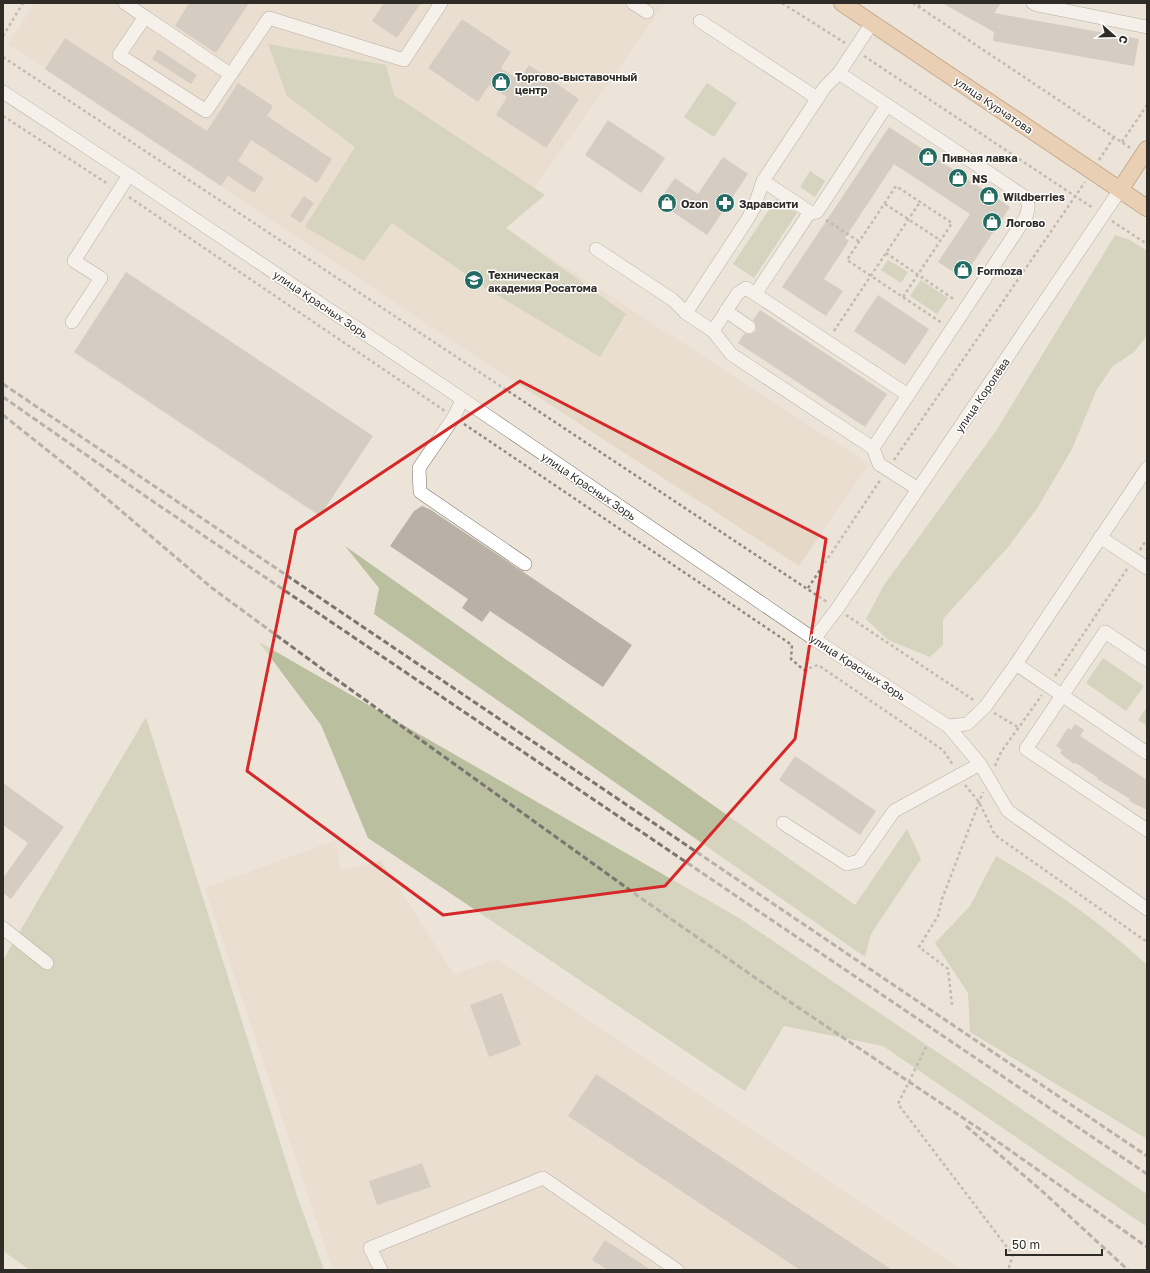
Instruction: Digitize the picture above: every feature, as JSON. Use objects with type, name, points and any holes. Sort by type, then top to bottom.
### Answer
[{"type":"main road","name":"улица Курчатова","points":[[842,3],[1147,208]]},
{"type":"main road","name":"улица Королёва","points":[[1120,190],[1143,155]]},
{"type":"street","points":[[125,3],[230,74]]},
{"type":"street","points":[[145,17],[119,55],[206,111],[269,18],[404,60],[441,3]]},
{"type":"street","points":[[633,3],[647,12]]},
{"type":"street","points":[[1033,3],[1037,6],[1147,27]]},
{"type":"street","points":[[700,21],[818,98]]},
{"type":"street","points":[[686,313],[748,220],[754,208],[763,181],[825,87],[839,73],[872,23]]},
{"type":"street","points":[[839,73],[1027,199],[1029,207],[1026,217],[873,448]]},
{"type":"street","name":"улица Красных Зорь","points":[[3,92],[129,175],[814,639],[948,726],[980,764],[1008,811],[1147,909]]},
{"type":"street","points":[[756,293],[887,105]]},
{"type":"street","points":[[72,322],[101,278],[74,261],[129,175]]},
{"type":"street","points":[[763,181],[813,212]]},
{"type":"street","name":"улица Королёва","points":[[814,639],[837,609],[1120,190]]},
{"type":"street","points":[[596,249],[673,300],[686,313],[713,331],[731,354],[873,448],[879,464],[918,489]]},
{"type":"street","points":[[713,331],[742,290],[746,288],[756,293],[908,395]]},
{"type":"street","points":[[726,311],[749,326]]},
{"type":"street","points":[[462,400],[454,417],[419,468],[420,492],[525,564]]},
{"type":"street","points":[[948,726],[967,724],[985,707],[1016,664],[1147,468]]},
{"type":"street","points":[[1100,537],[1147,568]]},
{"type":"street","points":[[1147,660],[1105,632],[1026,749],[1147,830]]},
{"type":"street","points":[[1016,664],[1147,753]]},
{"type":"street","points":[[783,823],[847,864],[859,862],[894,811],[980,764]]},
{"type":"street","points":[[3,928],[47,963]]},
{"type":"street","points":[[381,1270],[370,1248],[543,1178],[677,1270]]},
{"type":"path","points":[[3,36],[23,3]]},
{"type":"path","points":[[782,3],[855,49],[1147,244]]},
{"type":"path","points":[[913,3],[1131,149],[1143,155]]},
{"type":"path","points":[[918,7],[921,3]]},
{"type":"path","points":[[3,57],[808,588],[837,609],[985,707],[1018,727]]},
{"type":"path","points":[[1122,142],[1147,105]]},
{"type":"path","points":[[3,116],[119,191],[792,645],[791,659],[804,670],[818,665],[943,750],[978,802],[996,835],[1147,942]]},
{"type":"path","points":[[902,297],[952,223],[896,186],[847,260],[902,297],[952,329]]},
{"type":"path","points":[[808,588],[887,469],[1076,196]]},
{"type":"path","points":[[828,341],[920,202]]},
{"type":"path","points":[[885,204],[940,240]]},
{"type":"path","points":[[813,212],[860,242]]},
{"type":"path","points":[[886,254],[955,300]]},
{"type":"path","points":[[942,899],[938,916],[920,947],[948,969],[952,1005]]},
{"type":"path","points":[[926,1047],[898,1104],[1013,1255],[1008,1270]]},
{"type":"highlighted area","points":[[520,381],[826,539],[795,739],[665,886],[443,915],[247,771],[296,530]]},
{"type":"shaded area","name":"Техническая академия Росатома","points":[[35,3],[665,3],[506,228],[869,464],[799,566],[447,338],[8,44]]},
{"type":"shaded area","points":[[336,840],[341,870],[381,861],[454,974],[497,959],[963,1270],[333,1270],[205,888]]},
{"type":"green space","points":[[268,44],[386,65],[394,95],[545,195],[506,228],[626,314],[600,357],[484,287],[392,223],[364,261],[305,227],[355,147],[287,96]]},
{"type":"green space","points":[[707,83],[737,103],[714,137],[684,117]]},
{"type":"green space","points":[[810,171],[825,181],[815,197],[800,187]]},
{"type":"green space","points":[[776,199],[797,213],[754,278],[733,264]]},
{"type":"green space","points":[[1115,235],[1130,240],[1147,251],[1147,336],[1133,353],[1113,366],[1097,389],[1072,449],[1038,507],[1009,546],[943,619],[943,645],[930,657],[888,640],[866,619],[884,585],[996,431]]},
{"type":"green space","points":[[888,260],[908,272],[901,283],[881,270]]},
{"type":"green space","points":[[921,280],[948,298],[937,314],[910,296]]},
{"type":"green space","points":[[345,546],[855,905],[907,829],[921,859],[871,934],[865,957],[374,614],[379,588]]},
{"type":"green space","points":[[259,642],[739,918],[1147,1194],[1147,1227],[883,1046],[784,1026],[745,1091],[368,838],[321,725]]},
{"type":"green space","points":[[1103,658],[1144,686],[1126,711],[1086,683]]},
{"type":"green space","points":[[1147,707],[1147,726],[1138,720]]},
{"type":"green space","points":[[146,717],[297,1196],[324,1270],[30,1270],[3,1251],[3,960]]},
{"type":"green space","points":[[996,856],[1074,906],[1111,934],[1147,965],[1147,1139],[970,1032],[968,993],[935,943],[970,906]]},
{"type":"building","points":[[189,3],[249,3],[216,53],[175,26]]},
{"type":"building","points":[[384,3],[421,3],[397,38],[372,21]]},
{"type":"building","points":[[942,3],[1001,3],[994,13],[1139,39],[1134,66],[993,41],[994,32]]},
{"type":"building","name":"Торгово-выставочный центр","points":[[462,19],[511,52],[501,68],[519,80],[529,65],[579,99],[546,148],[496,115],[507,97],[489,85],[478,102],[428,68]]},
{"type":"building","points":[[65,38],[207,131],[238,83],[273,106],[267,116],[332,159],[317,183],[251,140],[238,161],[264,178],[254,193],[228,176],[221,186],[45,69]]},
{"type":"building","points":[[158,49],[197,75],[191,84],[152,59]]},
{"type":"building","points":[[608,120],[665,158],[641,193],[585,155]]},
{"type":"building","points":[[889,127],[1010,207],[963,278],[938,262],[970,214],[894,164],[845,238],[849,241],[824,279],[843,291],[826,316],[782,287]]},
{"type":"building","points":[[723,157],[748,174],[707,235],[658,202],[675,178],[698,194]]},
{"type":"building","points":[[304,196],[314,203],[301,223],[290,216]]},
{"type":"building","points":[[126,272],[373,436],[320,516],[74,352]]},
{"type":"building","points":[[878,295],[929,329],[905,365],[854,331]]},
{"type":"building","points":[[760,310],[887,394],[865,427],[738,343],[744,334],[752,334],[756,331],[756,324],[753,320]]},
{"type":"building","points":[[422,506],[431,510],[632,645],[603,687],[490,611],[482,622],[462,608],[468,599],[390,546],[414,511]]},
{"type":"building","points":[[1075,724],[1084,730],[1080,736],[1147,780],[1147,810],[1129,801],[1130,799],[1097,779],[1098,778],[1076,763],[1074,764],[1060,753],[1062,750],[1056,746],[1068,728],[1071,730]]},
{"type":"building","points":[[795,756],[876,811],[860,835],[779,780]]},
{"type":"building","points":[[3,783],[64,827],[11,899],[3,893],[3,878],[28,843],[3,825]]},
{"type":"building","points":[[502,993],[521,1045],[489,1057],[470,1005]]},
{"type":"building","points":[[596,1074],[892,1270],[800,1270],[568,1116]]},
{"type":"building","points":[[422,1163],[431,1187],[377,1205],[369,1181]]},
{"type":"building","points":[[605,1240],[651,1270],[608,1270],[592,1260]]},
{"type":"railway","points":[[3,384],[1147,1156]]},
{"type":"railway","points":[[3,397],[148,498],[1147,1174]]},
{"type":"railway","points":[[3,415],[86,481],[212,588],[329,674],[638,896],[790,1002],[984,1132],[1147,1247]]},
{"type":"railway","points":[[966,1126],[1042,1191],[1128,1270]]},
{"type":"place","name":"Торгово-выставочный центр","points":[[501,82]]},
{"type":"place","name":"Пивная лавка","points":[[928,157]]},
{"type":"place","name":"NS","points":[[958,178]]},
{"type":"place","name":"Wildberries","points":[[989,196]]},
{"type":"place","name":"Ozon","points":[[667,203]]},
{"type":"place","name":"Здравсити","points":[[725,203]]},
{"type":"place","name":"Логово","points":[[992,222]]},
{"type":"place","name":"Formoza","points":[[963,270]]},
{"type":"place","name":"Техническая академия Росатома","points":[[474,280]]}]
